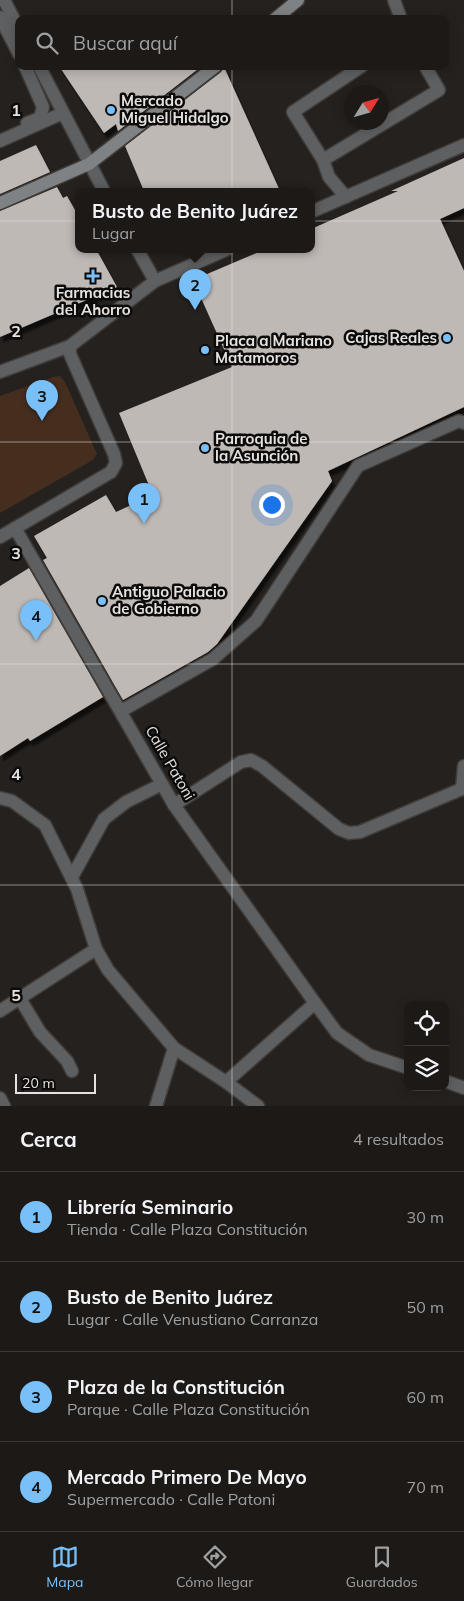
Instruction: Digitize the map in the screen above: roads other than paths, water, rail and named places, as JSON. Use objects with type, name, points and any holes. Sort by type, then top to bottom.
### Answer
[{"type":"main road","points":[[280,15],[298,0]]},
{"type":"main road","points":[[0,204],[89,164],[211,70]]},
{"type":"street","points":[[4,0],[15,21]]},
{"type":"street","points":[[394,0],[400,15]]},
{"type":"street","points":[[0,17],[15,46]]},
{"type":"street","points":[[0,136],[40,118],[44,107],[42,98],[27,70]]},
{"type":"street","points":[[41,70],[102,188]]},
{"type":"street","points":[[346,197],[329,177],[323,160],[293,112],[356,70]]},
{"type":"street","points":[[323,160],[439,90],[427,70]]},
{"type":"street","points":[[0,141],[63,113]]},
{"type":"street","points":[[315,210],[464,145]]},
{"type":"street","points":[[139,253],[155,281]]},
{"type":"street","points":[[0,372],[70,346],[155,281],[219,253]]},
{"type":"street","points":[[0,537],[111,472],[116,463],[114,454],[70,354],[70,346]]},
{"type":"street","points":[[122,711],[213,659],[256,621],[358,466],[459,421],[464,423]]},
{"type":"street","name":"Calle Patoni","points":[[15,528],[122,711],[174,805],[315,1003],[337,1033],[369,1055],[404,1067]]},
{"type":"street","points":[[174,805],[241,762],[251,760],[262,766],[339,829],[348,834],[360,832],[463,789],[464,766]]},
{"type":"street","points":[[72,878],[104,820],[126,802],[162,784]]},
{"type":"street","points":[[0,798],[12,801],[45,825],[72,878],[96,949],[108,970],[174,1048],[226,1082],[258,1106]]},
{"type":"street","points":[[0,1011],[96,949]]},
{"type":"street","points":[[19,997],[40,1032],[67,1061],[72,1071]]},
{"type":"street","points":[[226,1082],[315,1003]]},
{"type":"street","points":[[156,1106],[174,1048]]},
{"type":"street","points":[[449,1082],[464,1088]]},
{"type":"street","points":[[0,1098],[4,1106]]},
{"type":"place","name":"Mercado Miguel Hidalgo","points":[[111,110]]},
{"type":"place","name":"Farmacias del Ahorro","points":[[93,276]]},
{"type":"place","name":"Busto de Benito Juárez","points":[[195,310]]},
{"type":"place","name":"Cajas Reales","points":[[447,338]]},
{"type":"place","name":"Placa a Mariano Matamoros","points":[[205,350]]},
{"type":"place","name":"Plaza de la Constitución","points":[[42,421]]},
{"type":"place","name":"Parroquia de la Asunción","points":[[205,448]]},
{"type":"place","name":"Librería Seminario","points":[[144,524]]},
{"type":"place","name":"Antiguo Palacio de Gobierno","points":[[102,601]]},
{"type":"place","name":"Mercado Primero De Mayo","points":[[36,641]]}]
